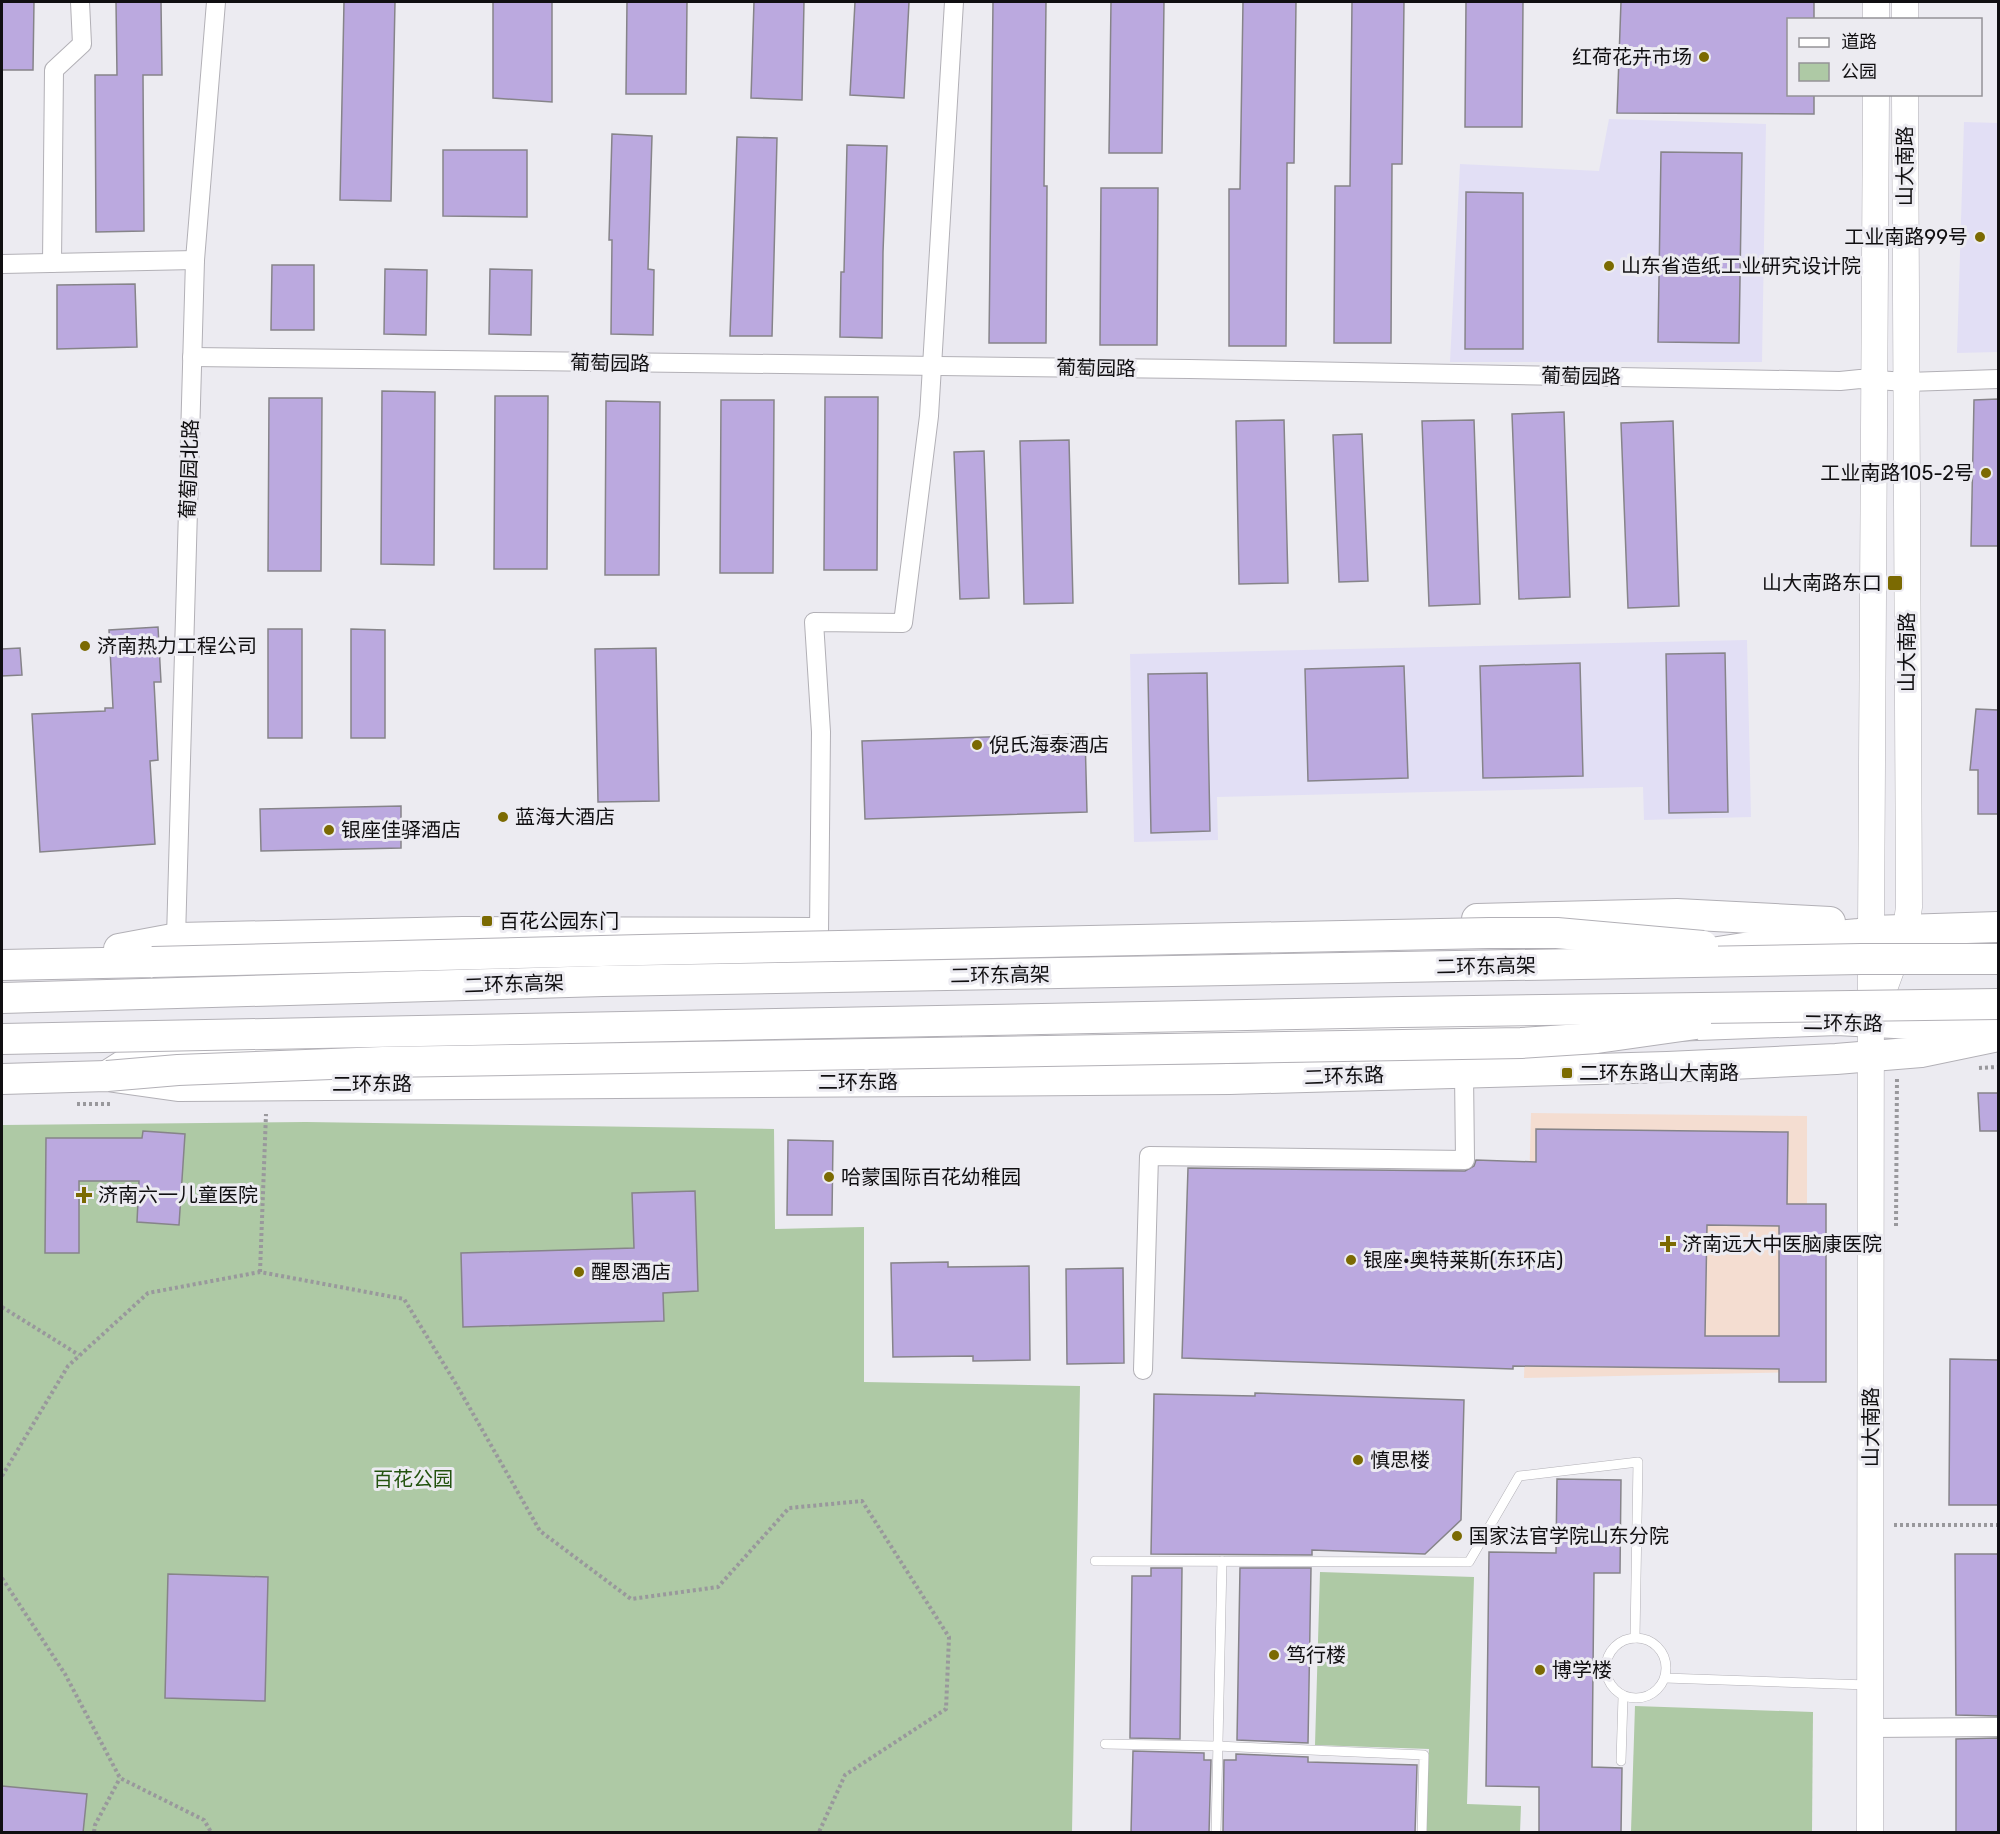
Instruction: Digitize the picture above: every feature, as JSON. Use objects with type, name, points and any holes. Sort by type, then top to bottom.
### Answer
[{"type":"highway","points":[[15,965],[176,938],[463,932],[963,933],[1677,914],[1839,922],[1859,925],[1871,931]]},
{"type":"highway","points":[[1595,955],[1677,914]]},
{"type":"highway","points":[[1340,923],[1412,958]]},
{"type":"highway","points":[[152,962],[200,978],[1706,953],[1871,931],[1998,927]]},
{"type":"highway","points":[[15,965],[654,949],[1489,933],[1557,933],[1861,959]]},
{"type":"highway","name":"二环东高架","points":[[2,998],[603,981],[1861,959],[1998,959]]},
{"type":"highway","points":[[107,1076],[178,1070],[383,1062],[1521,1043],[1998,1004]]},
{"type":"highway","points":[[2,1039],[1402,1012],[1864,1014]]},
{"type":"highway","name":"二环东路","points":[[107,1076],[143,1053],[1602,1025],[1688,1027],[1837,1020],[1864,1014],[1914,1024],[1998,1024]]},
{"type":"highway","name":"二环东路","points":[[1602,1025],[1705,1065]]},
{"type":"highway","name":"二环东路","points":[[1609,1069],[1688,1027]]},
{"type":"highway","name":"二环东路","points":[[2,1079],[107,1076],[178,1086],[1230,1080],[1609,1069],[1871,1056],[1904,1053],[1998,1036]]},
{"type":"main road","points":[[1876,2],[1876,18]]},
{"type":"main road","points":[[1905,2],[1905,18]]},
{"type":"main road","name":"山大南路","points":[[1870,1833],[1871,1056],[1864,1014],[1871,931],[1876,96]]},
{"type":"main road","name":"山大南路","points":[[1864,1014],[1906,929],[1909,908],[1905,96]]},
{"type":"street","points":[[52,263],[54,70],[82,44],[80,2]]},
{"type":"street","name":"葡萄园北路","points":[[176,938],[195,260],[216,2]]},
{"type":"street","points":[[819,933],[821,732],[814,622],[903,622],[929,416],[954,2]]},
{"type":"street","points":[[2,264],[195,260]]},
{"type":"street","name":"葡萄园路","points":[[192,357],[1189,369],[1907,382],[1998,379]]},
{"type":"street","points":[[1143,1370],[1149,1156],[1465,1160],[1464,1073]]},
{"type":"street","points":[[1870,1728],[1998,1727]]},
{"type":"lane","points":[[1095,1561],[1469,1562],[1519,1476],[1638,1462],[1635,1638]]},
{"type":"lane","points":[[1216,1833],[1222,1561]]},
{"type":"lane","points":[[1635,1638],[1653,1643],[1660,1650],[1666,1668],[1665,1678],[1653,1694],[1633,1699],[1623,1697],[1615,1691],[1608,1683],[1605,1673],[1609,1653],[1616,1645],[1635,1638]]},
{"type":"lane","points":[[1665,1678],[1870,1685]]},
{"type":"lane","points":[[1622,1761],[1623,1697]]},
{"type":"lane","points":[[1105,1744],[1217,1746],[1424,1755],[1422,1833]]},
{"type":"path","points":[[1896,1231],[1897,1071],[1904,1053]]},
{"type":"path","points":[[260,1272],[266,1114]]},
{"type":"path","points":[[2,1476],[68,1366],[148,1293],[260,1272],[404,1299],[456,1384],[540,1531],[631,1599],[718,1587],[789,1508],[862,1502],[949,1637],[946,1709],[845,1775],[819,1833]]},
{"type":"path","points":[[2,1307],[79,1355]]},
{"type":"path","points":[[1894,1514],[1894,1526],[1998,1525]]},
{"type":"path","points":[[2,1578],[65,1674],[120,1778],[204,1820],[211,1833]]},
{"type":"path","points":[[94,1833],[95,1825],[120,1778]]},
{"type":"shaded area","name":"山东省造纸工业研究设计院","points":[[1609,119],[1766,124],[1762,362],[1450,362],[1460,164],[1599,171]]},
{"type":"shaded area","name":"工业南路99号","points":[[1964,122],[1998,123],[1998,352],[1957,353]]},
{"type":"shaded area","points":[[1747,640],[1751,817],[1644,820],[1643,787],[1217,797],[1218,840],[1134,842],[1130,654]]},
{"type":"shaded area","name":"济南远大中医脑康医院","points":[[1531,1113],[1807,1116],[1807,1372],[1524,1378]]},
{"type":"green space","name":"百花公园","points":[[306,1122],[774,1129],[775,1229],[864,1227],[864,1382],[1080,1386],[1072,1832],[2,1832],[2,1125]]},
{"type":"green space","points":[[1320,1572],[1474,1577],[1467,1804],[1521,1806],[1520,1832],[1426,1832],[1429,1749],[1315,1745]]},
{"type":"green space","points":[[1635,1706],[1813,1712],[1812,1832],[1631,1832]]},
{"type":"building","points":[[2,2],[34,2],[33,70],[2,70]]},
{"type":"building","points":[[116,2],[161,2],[162,75],[143,75],[144,231],[96,232],[95,75],[117,75]]},
{"type":"building","points":[[344,2],[395,2],[391,201],[340,200]]},
{"type":"building","points":[[493,2],[552,2],[552,102],[493,98]]},
{"type":"building","points":[[627,2],[687,2],[686,94],[626,94]]},
{"type":"building","points":[[754,2],[804,2],[802,100],[751,98]]},
{"type":"building","points":[[855,2],[909,2],[904,98],[850,95]]},
{"type":"building","points":[[993,2],[1046,2],[1044,186],[1047,186],[1046,343],[989,343]]},
{"type":"building","points":[[1111,2],[1164,2],[1162,153],[1109,153]]},
{"type":"building","points":[[1243,2],[1296,2],[1294,163],[1287,163],[1286,346],[1229,346],[1229,189],[1240,189]]},
{"type":"building","points":[[1352,2],[1404,2],[1402,164],[1392,164],[1391,343],[1334,343],[1335,186],[1350,186]]},
{"type":"building","points":[[1466,2],[1523,2],[1522,127],[1465,127]]},
{"type":"building","name":"红荷花卉市场","points":[[1621,2],[1814,2],[1814,18],[1787,18],[1787,96],[1814,96],[1814,114],[1617,113]]},
{"type":"building","points":[[612,134],[652,136],[648,269],[654,270],[653,335],[611,334],[612,240],[609,240]]},
{"type":"building","points":[[737,137],[777,138],[772,336],[730,336]]},
{"type":"building","points":[[847,145],[887,146],[882,338],[840,337]]},
{"type":"building","points":[[443,150],[527,150],[527,217],[443,216]]},
{"type":"building","points":[[1661,152],[1742,153],[1739,343],[1658,342]]},
{"type":"building","points":[[1101,188],[1158,188],[1157,345],[1100,345]]},
{"type":"building","points":[[1466,192],[1523,193],[1523,349],[1465,349]]},
{"type":"building","points":[[272,265],[314,265],[314,330],[271,330]]},
{"type":"building","points":[[385,269],[427,270],[426,335],[384,334]]},
{"type":"building","points":[[490,269],[532,270],[531,335],[489,334]]},
{"type":"building","points":[[135,284],[137,347],[57,349],[57,285]]},
{"type":"building","points":[[382,391],[435,392],[434,565],[381,564]]},
{"type":"building","points":[[495,396],[548,396],[547,569],[494,569]]},
{"type":"building","points":[[825,397],[878,397],[877,570],[824,570]]},
{"type":"building","points":[[269,398],[322,398],[321,571],[268,571]]},
{"type":"building","name":"工业南路105-2号","points":[[1998,399],[1998,546],[1971,546],[1974,400]]},
{"type":"building","points":[[721,400],[774,400],[773,573],[720,573]]},
{"type":"building","points":[[606,401],[660,402],[659,575],[605,575]]},
{"type":"building","points":[[1564,412],[1570,597],[1519,599],[1512,414]]},
{"type":"building","points":[[1284,420],[1288,583],[1239,584],[1236,421]]},
{"type":"building","points":[[1474,420],[1480,604],[1429,606],[1422,421]]},
{"type":"building","points":[[1673,421],[1679,606],[1628,608],[1621,423]]},
{"type":"building","points":[[1362,434],[1368,581],[1339,582],[1333,435]]},
{"type":"building","points":[[1069,440],[1073,603],[1024,604],[1020,441]]},
{"type":"building","points":[[984,451],[989,598],[960,599],[954,452]]},
{"type":"building","points":[[158,627],[161,682],[154,682],[158,760],[150,761],[155,844],[40,852],[32,714],[105,711],[105,708],[113,708],[109,630]]},
{"type":"building","points":[[268,629],[302,629],[302,738],[268,738]]},
{"type":"building","points":[[351,629],[385,630],[385,738],[351,738]]},
{"type":"building","points":[[20,648],[22,675],[2,676],[2,649]]},
{"type":"building","points":[[656,648],[659,801],[598,802],[595,649]]},
{"type":"building","points":[[1725,653],[1728,812],[1669,813],[1666,654]]},
{"type":"building","points":[[1580,663],[1583,776],[1483,778],[1480,666]]},
{"type":"building","points":[[1404,666],[1408,778],[1308,781],[1305,669]]},
{"type":"building","points":[[1207,673],[1210,831],[1151,833],[1148,674]]},
{"type":"building","points":[[1976,709],[1998,710],[1998,814],[1978,814],[1978,770],[1970,770]]},
{"type":"building","points":[[1085,734],[1087,812],[865,819],[862,741]]},
{"type":"building","points":[[401,806],[401,848],[261,851],[260,809]]},
{"type":"building","points":[[1978,1093],[1998,1093],[1998,1131],[1980,1131]]},
{"type":"building","points":[[1536,1129],[1788,1132],[1787,1204],[1826,1204],[1826,1382],[1779,1382],[1779,1369],[1513,1366],[1513,1369],[1182,1358],[1188,1168],[1465,1171],[1474,1166],[1476,1160],[1536,1162]],"holes":[[[1707,1225],[1779,1226],[1779,1336],[1705,1336]]]},
{"type":"building","points":[[143,1131],[185,1134],[179,1225],[137,1222],[139,1181],[79,1181],[79,1253],[45,1253],[46,1138],[142,1138]]},
{"type":"building","points":[[788,1140],[833,1141],[832,1215],[787,1215]]},
{"type":"building","name":"醒恩酒店","points":[[695,1191],[698,1291],[663,1293],[664,1321],[463,1327],[461,1253],[634,1248],[632,1193]]},
{"type":"building","points":[[948,1262],[948,1267],[1029,1266],[1030,1360],[973,1361],[973,1356],[893,1357],[891,1263]]},
{"type":"building","points":[[1123,1268],[1124,1363],[1067,1364],[1066,1269]]},
{"type":"building","points":[[1950,1359],[1998,1360],[1998,1505],[1949,1505]]},
{"type":"building","name":"慎思楼","points":[[1255,1393],[1464,1400],[1461,1520],[1425,1554],[1312,1550],[1312,1555],[1151,1554],[1154,1394],[1255,1396]]},
{"type":"building","name":"博学楼","points":[[1557,1479],[1621,1480],[1620,1573],[1594,1573],[1592,1767],[1622,1768],[1621,1833],[1539,1833],[1539,1787],[1486,1786],[1489,1552],[1556,1553]]},
{"type":"building","points":[[1955,1554],[1998,1554],[1998,1716],[1956,1715]]},
{"type":"building","points":[[1151,1568],[1182,1568],[1180,1739],[1130,1738],[1132,1576],[1151,1576]]},
{"type":"building","name":"笃行楼","points":[[1240,1568],[1311,1568],[1308,1743],[1237,1740]]},
{"type":"building","points":[[168,1574],[268,1577],[265,1701],[165,1698]]},
{"type":"building","points":[[1998,1738],[1998,1833],[1956,1833],[1956,1739]]},
{"type":"building","points":[[1133,1751],[1204,1753],[1204,1760],[1211,1760],[1209,1833],[1131,1833]]},
{"type":"building","points":[[1236,1754],[1308,1757],[1308,1762],[1417,1765],[1415,1833],[1223,1833],[1224,1760],[1236,1760]]},
{"type":"building","points":[[2,1786],[87,1794],[83,1833],[2,1833]]},
{"type":"place","name":"红荷花卉市场","points":[[1704,57]]},
{"type":"place","name":"工业南路99号","points":[[1980,237]]},
{"type":"place","name":"山东省造纸工业研究设计院","points":[[1609,266]]},
{"type":"place","name":"工业南路105-2号","points":[[1986,473]]},
{"type":"place","name":"山大南路东口","points":[[1895,583]]},
{"type":"place","name":"济南热力工程公司","points":[[85,646]]},
{"type":"place","name":"倪氏海泰酒店","points":[[977,745]]},
{"type":"place","name":"蓝海大酒店","points":[[503,817]]},
{"type":"place","name":"银座佳驿酒店","points":[[329,830]]},
{"type":"place","name":"百花公园东门","points":[[487,921]]},
{"type":"place","name":"二环东路山大南路","points":[[1567,1073]]},
{"type":"place","name":"哈蒙国际百花幼稚园","points":[[829,1177]]},
{"type":"place","name":"济南六一儿童医院","points":[[84,1195]]},
{"type":"place","name":"济南远大中医脑康医院","points":[[1668,1244]]},
{"type":"place","name":"银座·奥特莱斯(东环店)","points":[[1351,1260]]},
{"type":"place","name":"醒恩酒店","points":[[579,1272]]},
{"type":"place","name":"慎思楼","points":[[1358,1460]]},
{"type":"place","name":"国家法官学院山东分院","points":[[1457,1536]]},
{"type":"place","name":"笃行楼","points":[[1274,1655]]},
{"type":"place","name":"博学楼","points":[[1540,1670]]}]
